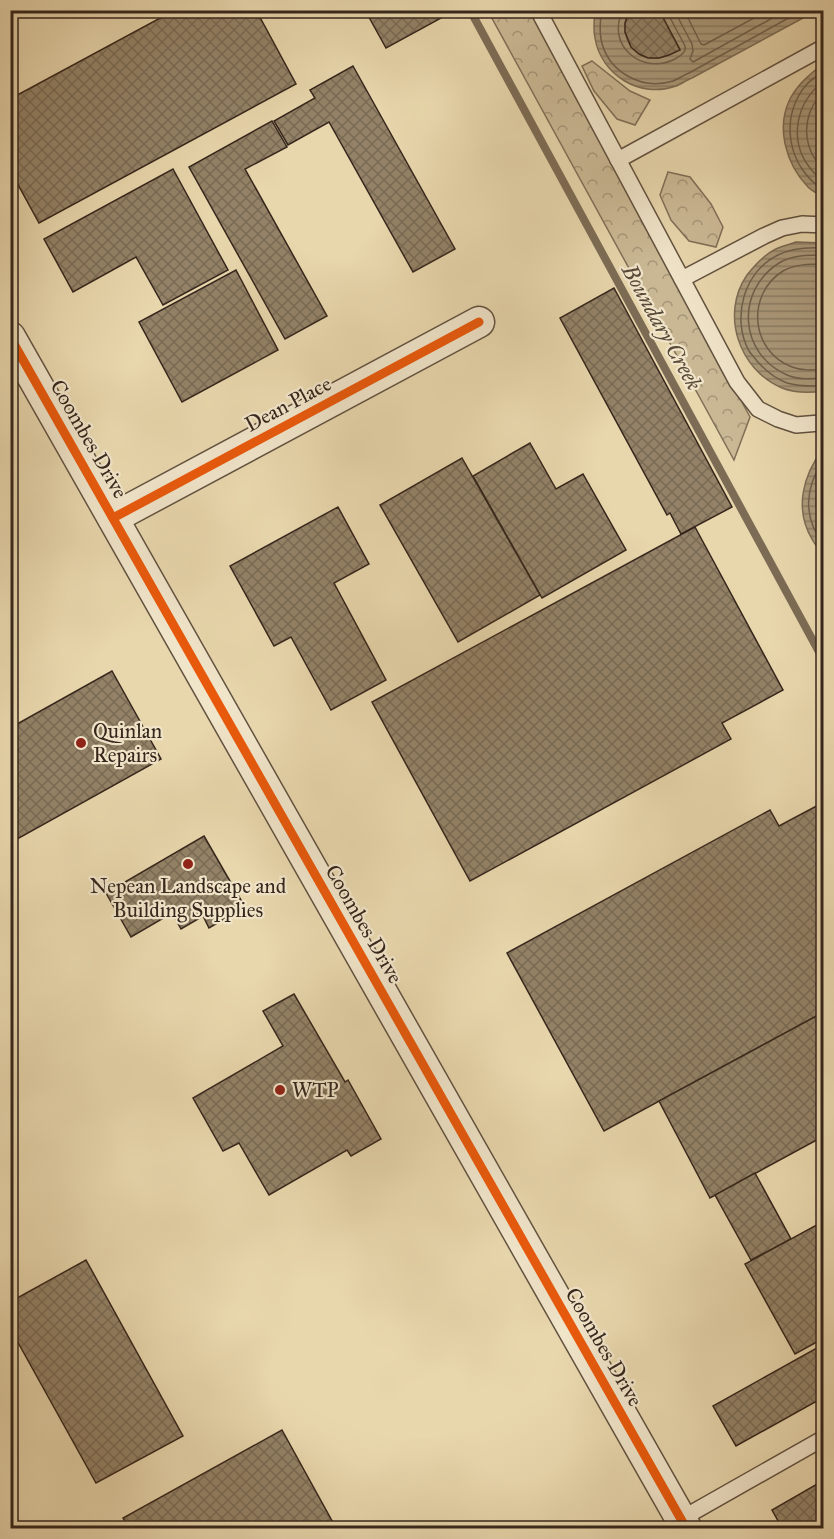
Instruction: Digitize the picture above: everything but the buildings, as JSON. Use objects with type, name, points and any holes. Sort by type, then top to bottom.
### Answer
[{"type":"street","name":"Dean Place","points":[[113,518],[479,322]]},
{"type":"street","name":"Coombes Drive","points":[[10,337],[683,1524]]},
{"type":"lane","points":[[538,10],[737,382],[758,409],[778,419],[796,425],[824,422]]},
{"type":"lane","points":[[618,160],[824,47]]},
{"type":"lane","points":[[682,279],[782,228],[802,224],[824,225]]},
{"type":"lane","points":[[683,1524],[824,1438]]},
{"type":"green space","points":[[488,11],[531,11],[750,417],[734,460]]},
{"type":"green space","points":[[592,61],[630,91],[650,100],[635,125],[617,119],[594,91],[582,66]]},
{"type":"green space","points":[[668,172],[690,177],[711,204],[723,227],[716,247],[689,241],[671,220],[660,195]]},
{"type":"water","points":[[595,11],[630,11],[625,27],[629,43],[640,54],[657,58],[680,49],[659,11],[816,11],[678,85],[649,89],[624,81],[605,63],[595,38]]},
{"type":"water","points":[[823,64],[823,197],[808,187],[794,167],[785,145],[784,120],[791,97],[805,79]]},
{"type":"water","points":[[796,242],[823,243],[823,391],[792,391],[767,380],[745,355],[738,339],[735,323],[735,307],[739,290],[747,275],[770,252]]},
{"type":"water","points":[[823,449],[823,555],[806,528],[802,504],[810,470]]},
{"type":"waterway","name":"Boundary Creek","points":[[470,10],[824,661]]},
{"type":"cycle path","points":[[113,518],[479,322]]},
{"type":"cycle path","points":[[10,337],[686,1528]]},
{"type":"place","name":"Quinlan Repairs","points":[[81,743]]},
{"type":"place","name":"Nepean Landscape and Building Supplies","points":[[188,864]]},
{"type":"place","name":"WTP","points":[[280,1090]]}]
